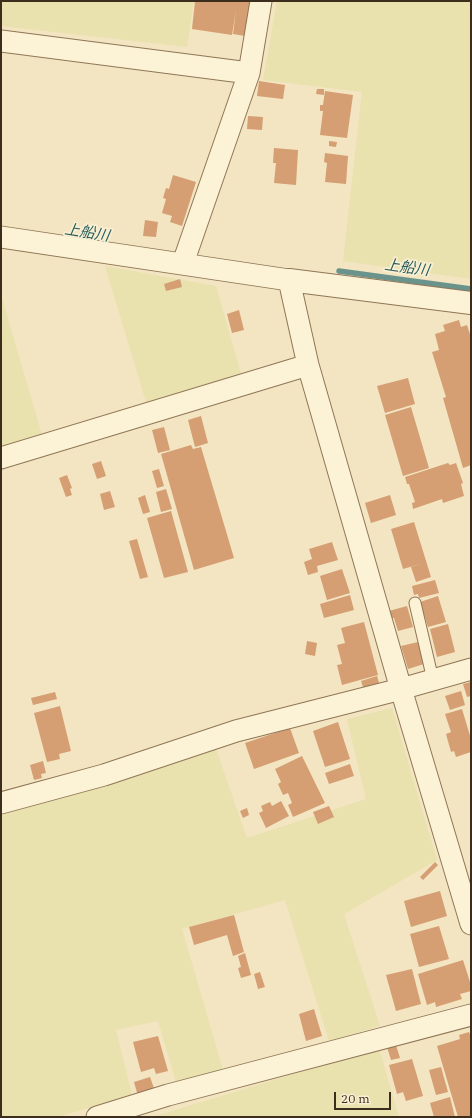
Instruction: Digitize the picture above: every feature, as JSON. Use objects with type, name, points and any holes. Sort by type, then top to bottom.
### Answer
[{"type":"street","points":[[183,263],[249,73],[261,1]]},
{"type":"street","points":[[1,41],[249,73]]},
{"type":"street","points":[[1,237],[289,280],[471,303]]},
{"type":"street","points":[[289,280],[308,365],[401,690],[471,924]]},
{"type":"street","points":[[1,458],[308,365]]},
{"type":"street","points":[[1,803],[104,775],[236,731],[401,690],[471,669]]},
{"type":"street","points":[[97,1117],[168,1096],[471,1014]]},
{"type":"lane","points":[[415,603],[433,680]]},
{"type":"shaded area","points":[[1,1],[194,1],[187,47],[1,26]]},
{"type":"shaded area","points":[[277,1],[471,1],[471,279],[343,261],[362,92],[263,80]]},
{"type":"shaded area","points":[[105,266],[216,286],[241,374],[146,402]]},
{"type":"shaded area","points":[[1,295],[42,435],[1,448]]},
{"type":"shaded area","points":[[392,708],[437,860],[344,914],[380,1026],[329,1041],[285,900],[182,929],[223,1070],[177,1085],[158,1021],[116,1030],[132,1095],[58,1117],[1,1117],[1,815],[216,749],[247,838],[366,799],[347,719]]},
{"type":"shaded area","points":[[379,1048],[399,1117],[152,1117]]},
{"type":"building","points":[[195,1],[254,1],[245,36],[233,34],[236,10],[232,35],[192,29]]},
{"type":"building","points":[[259,81],[285,85],[283,99],[257,96]]},
{"type":"building","points":[[317,89],[324,89],[324,95],[316,94]]},
{"type":"building","points":[[325,91],[353,95],[347,138],[320,135],[323,111],[320,111],[320,105],[323,105]]},
{"type":"building","points":[[248,116],[263,117],[262,130],[247,129]]},
{"type":"building","points":[[329,141],[337,142],[336,147],[329,146]]},
{"type":"building","points":[[274,148],[298,150],[296,185],[274,183],[276,163],[273,163]]},
{"type":"building","points":[[325,153],[348,156],[346,184],[325,182],[327,163],[324,162]]},
{"type":"building","points":[[173,175],[196,182],[182,226],[170,222],[172,216],[162,213],[166,199],[163,198],[166,188],[169,189]]},
{"type":"building","points":[[145,220],[158,222],[156,237],[143,236]]},
{"type":"building","points":[[180,279],[182,287],[166,291],[164,284]]},
{"type":"building","points":[[239,310],[244,330],[232,333],[227,314]]},
{"type":"building","points":[[459,320],[461,327],[467,325],[471,337],[471,465],[463,468],[443,398],[446,397],[432,352],[439,350],[435,334],[445,331],[443,325]]},
{"type":"building","points":[[408,378],[415,404],[385,413],[377,386]]},
{"type":"building","points":[[411,407],[429,468],[403,476],[385,415]]},
{"type":"building","points":[[201,416],[208,443],[195,447],[188,420]]},
{"type":"building","points":[[164,427],[170,450],[158,453],[152,430]]},
{"type":"building","points":[[191,445],[193,449],[201,447],[234,558],[194,570],[161,454]]},
{"type":"building","points":[[101,461],[106,476],[97,479],[92,464]]},
{"type":"building","points":[[448,463],[450,465],[456,463],[463,483],[461,484],[464,496],[443,503],[442,499],[413,509],[412,503],[415,502],[405,477]]},
{"type":"building","points":[[159,469],[164,486],[157,488],[152,471]]},
{"type":"building","points":[[67,475],[72,488],[70,489],[72,495],[66,497],[59,478]]},
{"type":"building","points":[[166,489],[172,509],[161,512],[156,492]]},
{"type":"building","points":[[110,491],[115,507],[104,510],[100,494]]},
{"type":"building","points":[[145,495],[150,512],[143,514],[138,498]]},
{"type":"building","points":[[390,495],[396,515],[371,523],[365,503]]},
{"type":"building","points":[[171,511],[188,572],[164,578],[147,518]]},
{"type":"building","points":[[414,522],[431,577],[416,582],[411,567],[424,563],[403,569],[391,529]]},
{"type":"building","points":[[137,539],[148,577],[140,579],[129,541]]},
{"type":"building","points":[[332,542],[338,560],[317,566],[318,572],[308,575],[304,562],[312,559],[309,549]]},
{"type":"building","points":[[342,569],[350,593],[327,600],[320,576]]},
{"type":"building","points":[[435,580],[439,593],[419,598],[418,594],[414,595],[412,586]]},
{"type":"building","points":[[350,595],[354,610],[324,618],[320,604]]},
{"type":"building","points":[[438,596],[446,622],[428,627],[420,602]]},
{"type":"building","points":[[407,606],[413,627],[398,631],[394,618],[391,618],[389,611]]},
{"type":"building","points":[[364,622],[378,675],[342,685],[337,665],[342,664],[337,645],[345,643],[341,628]]},
{"type":"building","points":[[448,624],[455,652],[437,657],[430,629]]},
{"type":"building","points":[[307,641],[317,643],[315,656],[305,654]]},
{"type":"building","points":[[418,642],[424,664],[408,669],[401,646]]},
{"type":"building","points":[[377,676],[380,686],[364,690],[361,681]]},
{"type":"building","points":[[471,682],[471,696],[467,697],[463,684]]},
{"type":"building","points":[[461,691],[465,705],[450,710],[445,696]]},
{"type":"building","points":[[55,692],[57,699],[33,705],[31,698]]},
{"type":"building","points":[[60,706],[71,751],[59,754],[60,759],[47,762],[34,713]]},
{"type":"building","points":[[462,709],[471,739],[471,752],[456,757],[454,751],[451,752],[446,734],[451,732],[445,714]]},
{"type":"building","points":[[338,722],[350,759],[325,767],[313,731]]},
{"type":"building","points":[[290,728],[299,753],[254,769],[245,743]]},
{"type":"building","points":[[302,756],[325,803],[293,817],[288,805],[292,803],[288,793],[283,795],[278,784],[281,782],[275,769]]},
{"type":"building","points":[[43,761],[46,773],[41,774],[42,778],[34,780],[30,765]]},
{"type":"building","points":[[350,764],[354,776],[329,784],[325,773]]},
{"type":"building","points":[[281,801],[289,816],[266,828],[259,813],[263,811],[261,806],[270,802],[272,806]]},
{"type":"building","points":[[329,806],[334,817],[318,824],[313,812]]},
{"type":"building","points":[[247,808],[249,815],[243,818],[240,811]]},
{"type":"building","points":[[435,862],[438,865],[423,880],[420,877]]},
{"type":"building","points":[[440,891],[447,916],[411,927],[404,901]]},
{"type":"building","points":[[234,915],[244,952],[233,956],[227,935],[194,945],[189,927]]},
{"type":"building","points":[[439,926],[449,959],[419,967],[410,934]]},
{"type":"building","points":[[245,953],[251,975],[241,978],[238,968],[241,967],[238,956]]},
{"type":"building","points":[[463,960],[471,985],[471,991],[460,994],[462,999],[436,1007],[435,1002],[427,1005],[418,974]]},
{"type":"building","points":[[412,969],[421,1004],[396,1011],[386,975]]},
{"type":"building","points":[[260,972],[265,987],[258,989],[254,974]]},
{"type":"building","points":[[314,1009],[322,1036],[306,1041],[299,1014]]},
{"type":"building","points":[[469,1032],[471,1037],[471,1117],[458,1117],[437,1046],[460,1039],[459,1035]]},
{"type":"building","points":[[158,1036],[168,1071],[156,1074],[154,1068],[141,1072],[133,1042]]},
{"type":"building","points":[[396,1045],[400,1058],[391,1060],[387,1047]]},
{"type":"building","points":[[412,1059],[423,1096],[406,1101],[403,1092],[397,1094],[389,1065]]},
{"type":"building","points":[[441,1067],[448,1092],[436,1095],[429,1070]]},
{"type":"building","points":[[150,1077],[155,1091],[138,1096],[134,1082]]},
{"type":"building","points":[[450,1097],[455,1117],[434,1117],[430,1103]]},
{"type":"waterway","name":"上船川","points":[[339,271],[471,289]]}]
